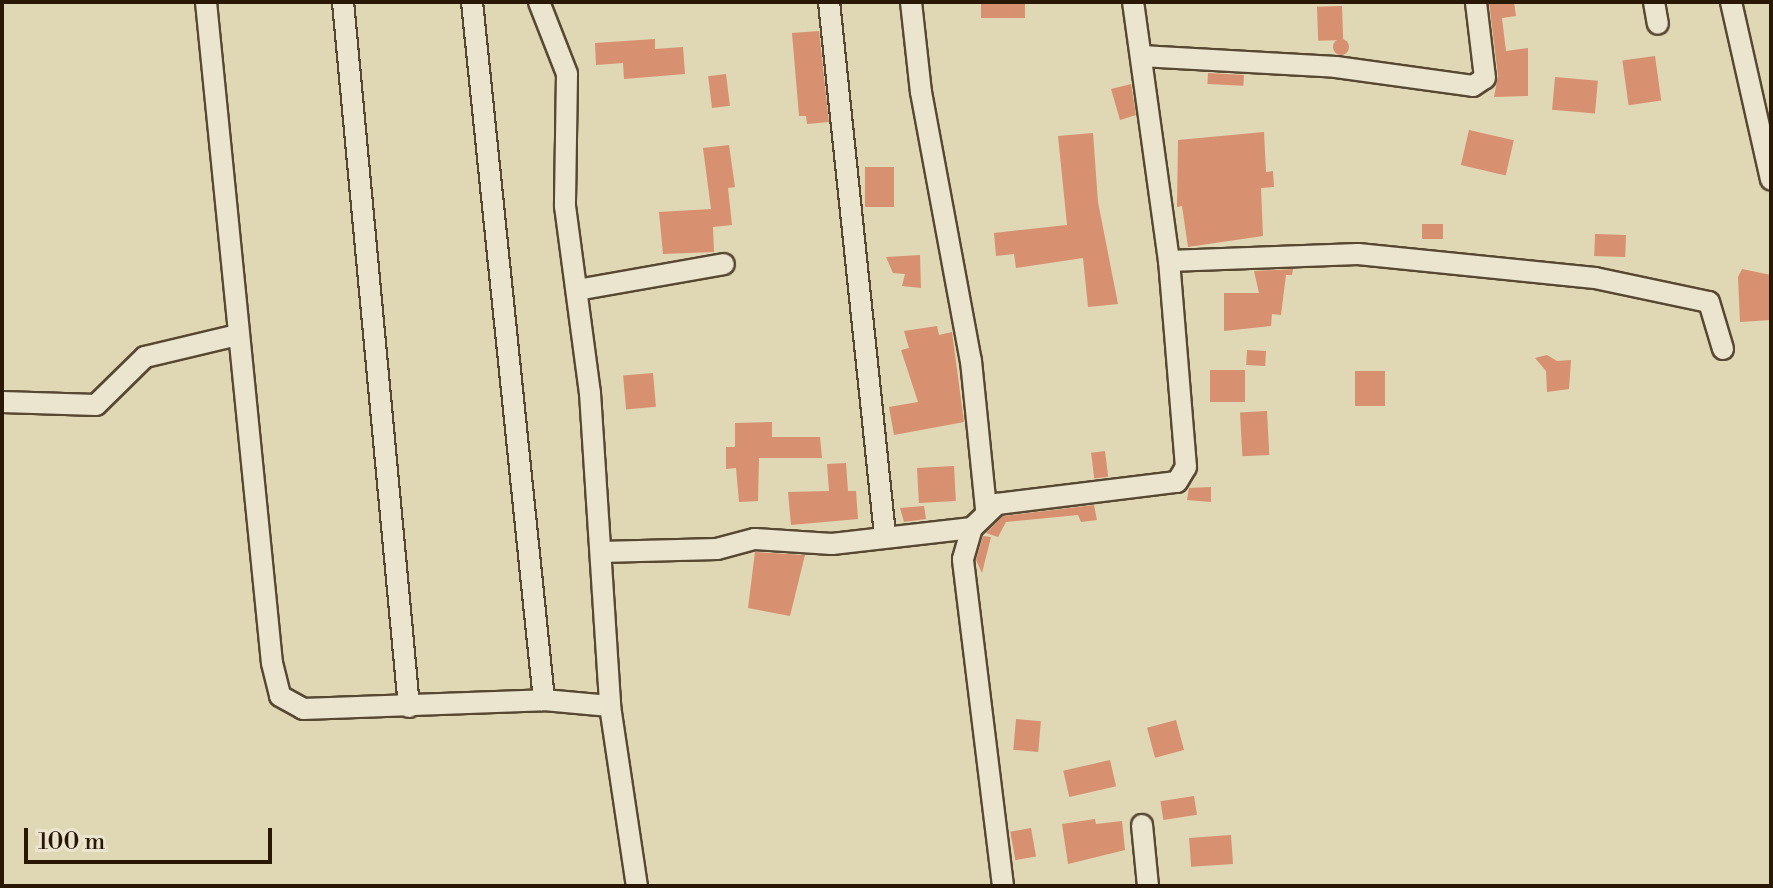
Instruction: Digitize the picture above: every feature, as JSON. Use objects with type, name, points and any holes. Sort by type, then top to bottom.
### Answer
[{"type":"street","points":[[206,2],[237,335],[280,696],[303,709],[544,700],[610,706]]},
{"type":"street","points":[[343,2],[409,707]]},
{"type":"street","points":[[472,2],[544,700]]},
{"type":"street","points":[[539,2],[567,74],[562,162],[601,552],[610,706],[637,886]]},
{"type":"street","points":[[829,2],[885,535]]},
{"type":"street","points":[[911,2],[921,92],[971,361],[986,509]]},
{"type":"street","points":[[1003,886],[963,559],[972,528],[986,509],[1011,501],[1166,484],[1184,477],[1169,261],[1133,2]]},
{"type":"street","points":[[1141,56],[1336,67],[1473,86],[1485,78],[1476,2]]},
{"type":"street","points":[[1654,2],[1658,24]]},
{"type":"street","points":[[1731,2],[1771,180]]},
{"type":"street","points":[[1169,261],[1358,254],[1595,278],[1709,302],[1723,349]]},
{"type":"street","points":[[577,290],[724,264]]},
{"type":"street","points":[[2,402],[96,405],[129,367],[145,357],[237,335]]},
{"type":"street","points":[[601,552],[717,549],[755,539],[832,544],[885,535],[972,528]]},
{"type":"street","points":[[1142,825],[1148,886]]},
{"type":"building","points":[[981,2],[1025,2],[1025,18],[981,18]]},
{"type":"building","points":[[1489,2],[1514,2],[1516,16],[1502,18],[1506,51],[1528,48],[1528,96],[1494,97],[1498,76]]},
{"type":"building","points":[[1342,6],[1343,40],[1318,41],[1317,7]]},
{"type":"building","points":[[819,31],[829,122],[807,124],[806,116],[799,116],[792,33]]},
{"type":"building","points":[[655,39],[655,49],[683,47],[685,74],[624,79],[623,63],[596,65],[595,43]]},
{"type":"building","points":[[1338,39],[1344,39],[1349,47],[1347,53],[1338,55],[1333,50],[1333,44]]},
{"type":"building","points":[[1655,56],[1661,101],[1629,105],[1622,61]]},
{"type":"building","points":[[1208,73],[1244,75],[1243,86],[1207,84]]},
{"type":"building","points":[[726,74],[730,106],[712,108],[708,76]]},
{"type":"building","points":[[1555,77],[1598,81],[1595,114],[1552,110]]},
{"type":"building","points":[[1131,84],[1136,115],[1120,120],[1111,89]]},
{"type":"building","points":[[1469,130],[1514,140],[1506,175],[1461,165]]},
{"type":"building","points":[[1264,132],[1266,172],[1273,171],[1274,187],[1261,188],[1263,236],[1188,247],[1182,206],[1177,207],[1178,140]]},
{"type":"building","points":[[1093,133],[1098,202],[1118,304],[1088,307],[1083,258],[1016,268],[1014,254],[996,256],[994,233],[1067,225],[1058,136]]},
{"type":"building","points":[[729,145],[735,187],[728,188],[732,225],[713,227],[714,252],[663,254],[659,212],[711,209],[703,148]]},
{"type":"building","points":[[865,167],[894,167],[894,207],[865,207]]},
{"type":"building","points":[[1422,224],[1443,224],[1443,239],[1422,239]]},
{"type":"building","points":[[1595,234],[1626,235],[1625,257],[1594,256]]},
{"type":"building","points":[[920,255],[921,288],[902,286],[905,274],[893,273],[886,257]]},
{"type":"building","points":[[1293,269],[1292,275],[1286,275],[1281,315],[1272,314],[1271,326],[1224,331],[1224,293],[1259,293],[1254,271]]},
{"type":"building","points":[[1742,269],[1771,275],[1771,320],[1740,322],[1738,277]]},
{"type":"building","points":[[937,326],[939,335],[952,332],[964,422],[894,435],[889,407],[918,402],[901,350],[909,348],[904,331]]},
{"type":"building","points":[[1247,350],[1266,351],[1265,366],[1246,365]]},
{"type":"building","points":[[1547,355],[1557,361],[1571,360],[1569,389],[1547,392],[1546,371],[1535,358]]},
{"type":"building","points":[[1210,370],[1245,370],[1245,402],[1210,402]]},
{"type":"building","points":[[1355,371],[1385,371],[1385,406],[1355,406]]},
{"type":"building","points":[[653,373],[656,407],[626,409],[623,376]]},
{"type":"building","points":[[1267,411],[1269,455],[1242,456],[1240,412]]},
{"type":"building","points":[[772,422],[772,437],[820,437],[822,458],[759,458],[758,501],[739,502],[736,468],[726,469],[726,447],[735,447],[735,423]]},
{"type":"building","points":[[1105,451],[1108,477],[1094,479],[1091,453]]},
{"type":"building","points":[[846,463],[848,491],[856,491],[858,519],[791,525],[788,492],[829,491],[827,464]]},
{"type":"building","points":[[954,466],[956,501],[919,503],[917,468]]},
{"type":"building","points":[[1211,487],[1211,502],[1187,500],[1189,488]]},
{"type":"building","points":[[1094,505],[1097,520],[1081,522],[1078,515],[1006,522],[998,537],[986,533],[1003,516]]},
{"type":"building","points":[[924,506],[926,519],[904,522],[900,508]]},
{"type":"building","points":[[983,536],[991,537],[982,573],[976,560]]},
{"type":"building","points":[[755,552],[805,555],[790,616],[748,608]]},
{"type":"building","points":[[1016,719],[1041,721],[1038,752],[1013,750]]},
{"type":"building","points":[[1176,720],[1184,750],[1155,758],[1147,728]]},
{"type":"building","points":[[1110,760],[1116,786],[1069,797],[1063,771]]},
{"type":"building","points":[[1194,796],[1197,815],[1163,820],[1160,801]]},
{"type":"building","points":[[1095,819],[1096,824],[1122,821],[1125,850],[1068,864],[1062,824]]},
{"type":"building","points":[[1031,828],[1036,857],[1015,860],[1010,832]]},
{"type":"building","points":[[1231,835],[1233,864],[1191,867],[1189,838]]}]
